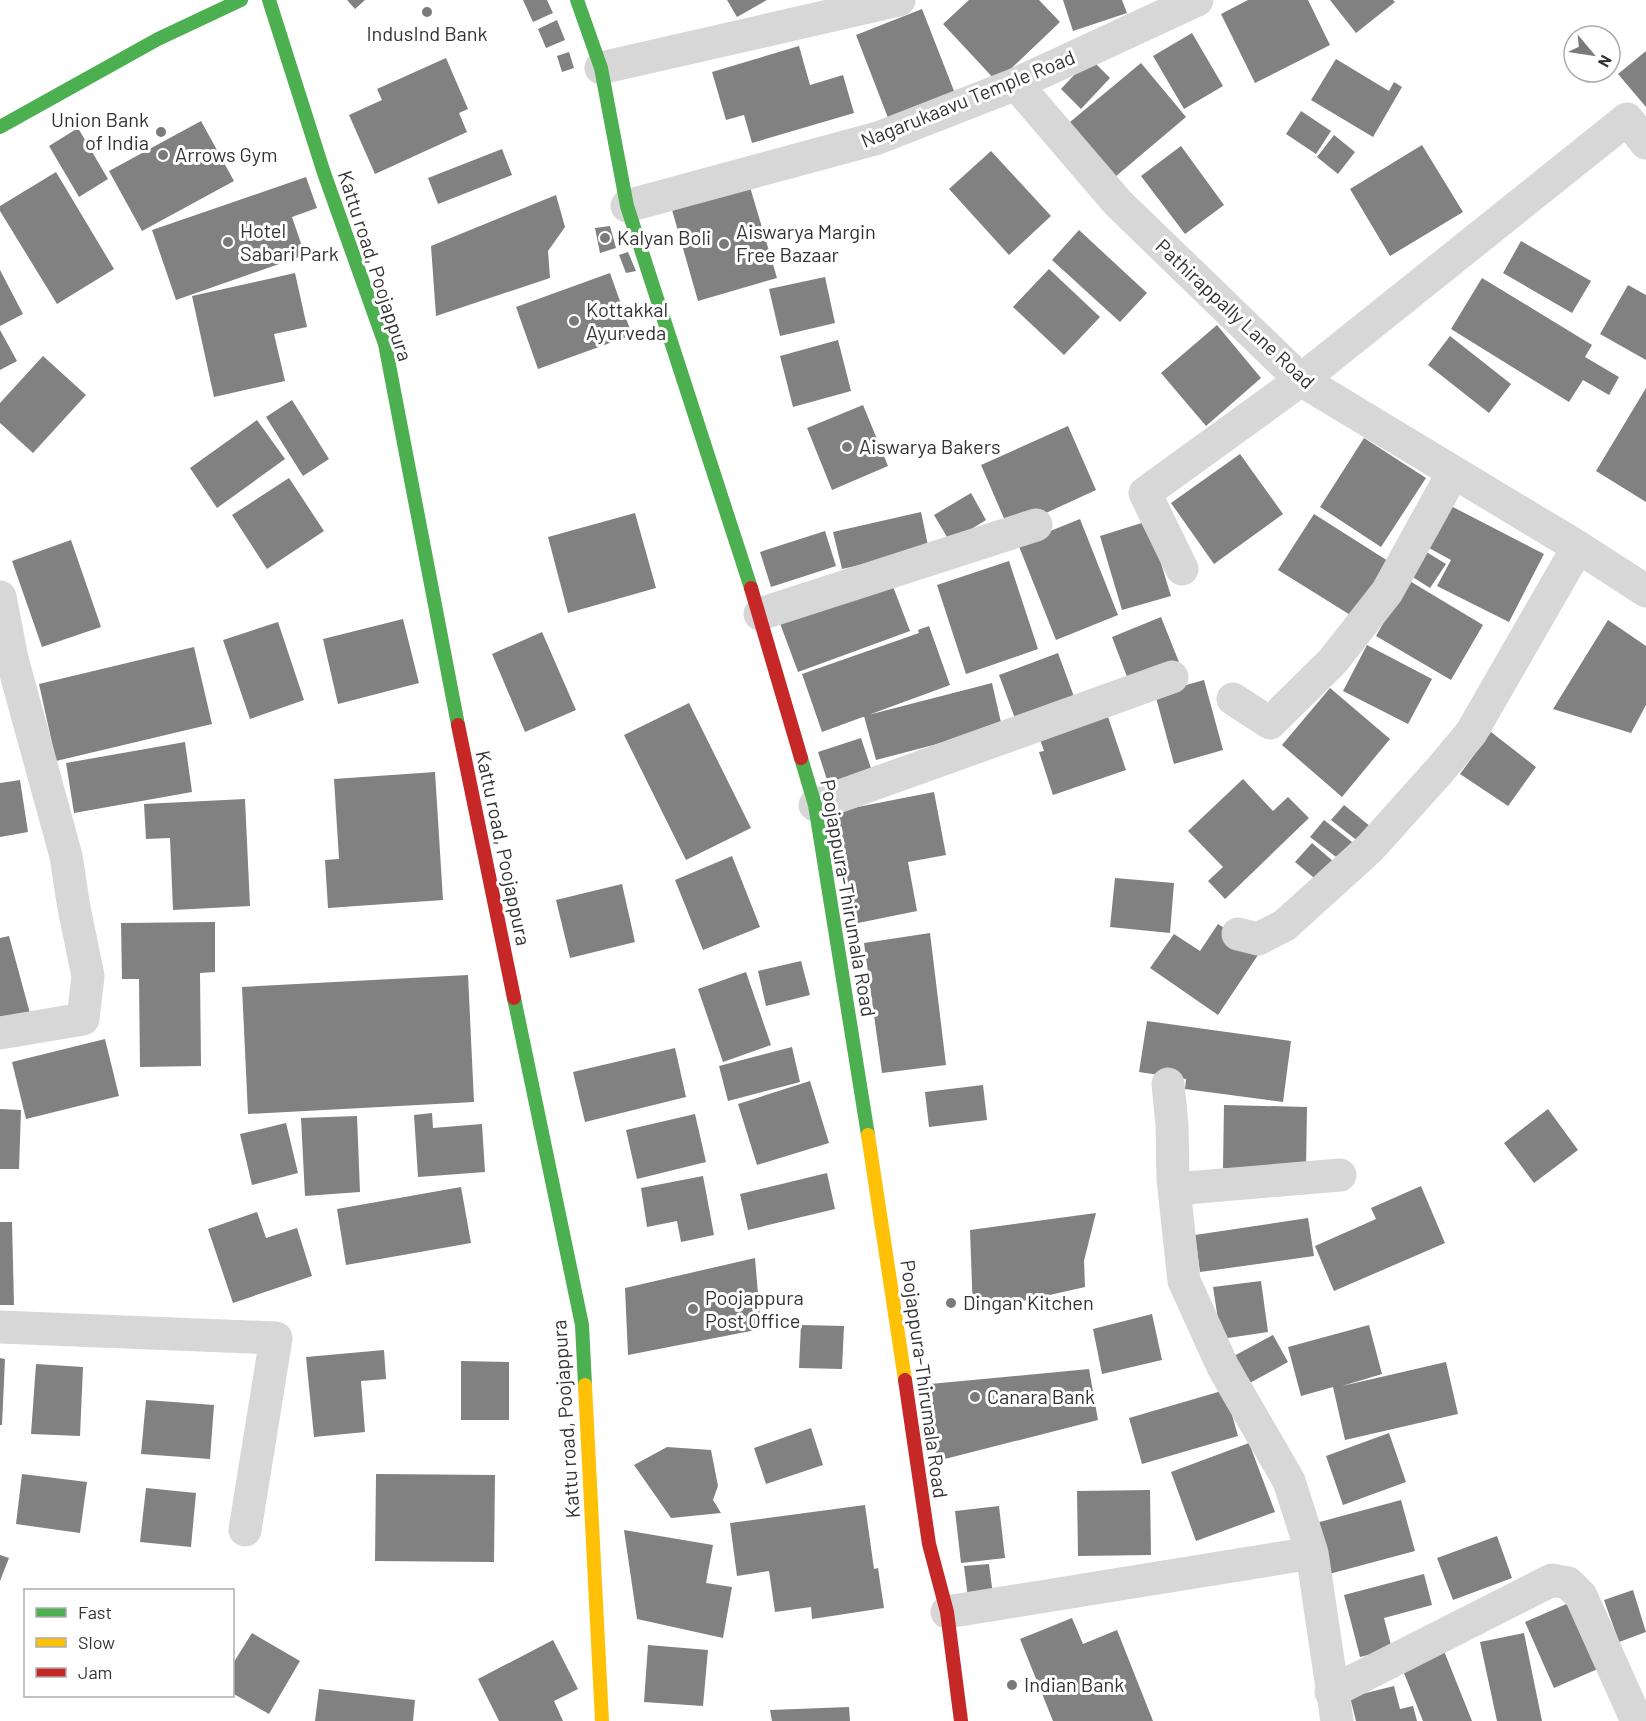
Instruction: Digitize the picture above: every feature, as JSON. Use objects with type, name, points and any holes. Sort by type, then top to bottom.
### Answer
[{"type":"street","points":[[0,127],[158,39],[240,0]]},
{"type":"street","name":"Kattu road, Poojappura","points":[[269,0],[324,173],[385,344],[472,795],[582,1324],[602,1721]]},
{"type":"street","name":"Poojappura-Thirumala Road","points":[[577,0],[601,68],[627,206],[760,614],[815,805],[856,1052],[929,1544],[947,1612],[961,1721]]},
{"type":"street","points":[[601,68],[899,0]]},
{"type":"street","name":"Nagarukaavu Temple Road","points":[[627,206],[878,138],[1016,84],[1197,0]]},
{"type":"street","name":"Pathirappally Lane Road","points":[[1016,84],[1118,203],[1301,380],[1644,587]]},
{"type":"street","points":[[1182,569],[1145,494],[1301,380],[1627,119],[1646,143]]},
{"type":"street","points":[[1233,699],[1270,723],[1332,662],[1387,592],[1453,473]]},
{"type":"street","points":[[760,614],[1036,525]]},
{"type":"street","points":[[1238,934],[1258,939],[1285,925],[1370,848],[1440,770],[1471,733],[1578,547]]},
{"type":"street","points":[[0,597],[12,659],[66,856],[88,976],[83,1018],[0,1033]]},
{"type":"street","points":[[815,805],[1172,677]]},
{"type":"street","points":[[1168,1084],[1173,1125],[1174,1189],[1184,1281],[1223,1367],[1289,1481],[1312,1553],[1334,1707],[1552,1580],[1568,1583],[1581,1596],[1637,1721]]},
{"type":"street","points":[[1174,1189],[1340,1175]]},
{"type":"street","points":[[0,1327],[276,1338],[245,1530]]},
{"type":"street","points":[[947,1612],[1312,1553]]},
{"type":"building","points":[[347,0],[365,0],[355,9]]},
{"type":"building","points":[[523,0],[547,0],[553,13],[533,22]]},
{"type":"building","points":[[727,0],[767,0],[737,17]]},
{"type":"building","points":[[969,0],[1039,0],[1060,22],[997,82],[943,24]]},
{"type":"building","points":[[1063,0],[1122,0],[1127,13],[1073,31]]},
{"type":"building","points":[[1248,0],[1308,0],[1330,45],[1255,83],[1221,14]]},
{"type":"building","points":[[1330,0],[1393,0],[1395,2],[1356,33]]},
{"type":"building","points":[[922,9],[956,96],[890,123],[856,35]]},
{"type":"building","points":[[557,20],[565,40],[546,48],[538,29]]},
{"type":"building","points":[[1192,33],[1223,86],[1184,109],[1153,56]]},
{"type":"building","points":[[799,46],[810,85],[843,75],[854,113],[752,143],[744,115],[726,120],[712,72]]},
{"type":"building","points":[[1646,51],[1646,107],[1622,79],[1622,71]]},
{"type":"building","points":[[569,52],[574,68],[562,72],[557,56]]},
{"type":"building","points":[[446,58],[468,109],[459,113],[467,132],[375,174],[349,115],[382,100],[377,89]]},
{"type":"building","points":[[1090,58],[1110,78],[1081,109],[1061,89]]},
{"type":"building","points":[[1336,59],[1389,91],[1394,82],[1402,87],[1373,137],[1311,100]]},
{"type":"building","points":[[1141,63],[1186,117],[1109,182],[1064,127]]},
{"type":"building","points":[[1301,111],[1331,131],[1316,154],[1286,134]]},
{"type":"building","points":[[201,121],[234,181],[142,231],[109,171]]},
{"type":"building","points":[[78,128],[108,179],[79,197],[49,146]]},
{"type":"building","points":[[1334,135],[1355,152],[1338,174],[1317,157]]},
{"type":"building","points":[[1422,145],[1463,212],[1390,256],[1350,189]]},
{"type":"building","points":[[1181,146],[1224,205],[1185,234],[1141,176]]},
{"type":"building","points":[[502,149],[512,175],[438,204],[428,178]]},
{"type":"building","points":[[991,151],[1051,216],[1009,255],[949,189]]},
{"type":"building","points":[[56,172],[114,269],[57,304],[0,211],[0,206]]},
{"type":"building","name":"Hotel Sabari Park","points":[[306,177],[317,208],[292,217],[305,255],[176,300],[152,230]]},
{"type":"building","name":"Aiswarya Margin Free Bazaar","points":[[750,187],[777,278],[698,301],[672,210]]},
{"type":"building","points":[[556,195],[565,227],[548,251],[550,278],[436,316],[431,246]]},
{"type":"building","name":"Kalyan Boli","points":[[610,226],[616,248],[600,253],[595,228]]},
{"type":"building","points":[[1079,230],[1147,293],[1120,322],[1052,260]]},
{"type":"building","points":[[1521,241],[1591,281],[1572,313],[1503,273]]},
{"type":"building","points":[[628,252],[636,271],[626,273],[619,255]]},
{"type":"building","points":[[1049,269],[1100,317],[1064,355],[1013,307]]},
{"type":"building","points":[[0,270],[23,314],[0,326]]},
{"type":"building","points":[[295,273],[307,327],[274,334],[285,381],[214,397],[192,296]]},
{"type":"building","name":"Kottakkal Ayurveda","points":[[610,273],[632,335],[538,369],[516,307]]},
{"type":"building","points":[[825,277],[835,323],[780,336],[769,289]]},
{"type":"building","points":[[1482,278],[1592,345],[1585,357],[1619,377],[1609,395],[1583,380],[1569,402],[1451,329]]},
{"type":"building","points":[[1628,285],[1646,295],[1646,360],[1600,334]]},
{"type":"building","points":[[1217,325],[1261,378],[1206,426],[1161,373]]},
{"type":"building","points":[[0,330],[17,361],[0,370]]},
{"type":"building","points":[[1450,336],[1511,384],[1489,413],[1428,365]]},
{"type":"building","points":[[838,340],[851,391],[793,407],[780,356]]},
{"type":"building","points":[[43,356],[86,395],[33,453],[0,423],[0,403]]},
{"type":"building","points":[[1646,388],[1646,502],[1596,471]]},
{"type":"building","points":[[292,400],[329,459],[303,476],[266,417]]},
{"type":"building","name":"Aiswarya Bakers","points":[[863,405],[888,466],[832,490],[807,428]]},
{"type":"building","points":[[257,420],[285,459],[217,508],[190,468]]},
{"type":"building","points":[[1068,426],[1096,490],[1009,530],[981,465]]},
{"type":"building","points":[[1364,438],[1426,478],[1381,547],[1320,507]]},
{"type":"building","points":[[1240,454],[1283,514],[1214,564],[1171,503]]},
{"type":"building","points":[[289,478],[324,531],[267,569],[232,515]]},
{"type":"building","points":[[971,493],[986,520],[950,542],[934,515]]},
{"type":"building","points":[[1451,506],[1544,554],[1509,622],[1437,586],[1451,560],[1429,548]]},
{"type":"building","points":[[921,512],[929,550],[842,569],[833,532]]},
{"type":"building","points":[[635,513],[656,588],[568,613],[548,537]]},
{"type":"building","points":[[1314,514],[1388,561],[1352,616],[1278,570]]},
{"type":"building","points":[[1080,519],[1118,615],[1056,640],[1018,544]]},
{"type":"building","points":[[1148,521],[1171,596],[1122,610],[1100,536]]},
{"type":"building","points":[[825,531],[836,566],[771,587],[760,552]]},
{"type":"building","points":[[71,540],[101,627],[42,647],[12,561]]},
{"type":"building","points":[[1415,545],[1446,564],[1430,588],[1400,569]]},
{"type":"building","points":[[1009,561],[1038,649],[966,674],[937,585]]},
{"type":"building","points":[[889,576],[910,631],[798,672],[778,618]]},
{"type":"building","points":[[1408,580],[1483,625],[1451,680],[1376,636]]},
{"type":"building","points":[[1161,617],[1179,662],[1129,682],[1112,637]]},
{"type":"building","points":[[403,619],[419,683],[338,704],[323,639]]},
{"type":"building","points":[[1608,620],[1646,646],[1646,705],[1631,733],[1553,709]]},
{"type":"building","points":[[278,622],[304,700],[250,719],[223,640]]},
{"type":"building","points":[[929,626],[950,685],[822,732],[802,674],[919,633],[918,630]]},
{"type":"building","points":[[542,632],[576,710],[525,732],[492,654]]},
{"type":"building","points":[[1367,645],[1432,679],[1408,724],[1343,691]]},
{"type":"building","points":[[194,647],[212,724],[56,761],[39,684]]},
{"type":"building","points":[[1058,653],[1076,702],[1017,724],[999,675]]},
{"type":"building","points":[[1204,680],[1223,750],[1174,764],[1155,694]]},
{"type":"building","points":[[992,683],[1002,727],[876,760],[864,716]]},
{"type":"building","points":[[1330,688],[1390,739],[1342,797],[1282,745]]},
{"type":"building","points":[[689,703],[751,828],[686,860],[624,735]]},
{"type":"building","points":[[1106,711],[1126,770],[1053,795],[1039,752],[1044,751],[1038,734]]},
{"type":"building","points":[[1491,732],[1536,767],[1508,806],[1460,774]]},
{"type":"building","points":[[861,738],[873,774],[830,789],[818,752]]},
{"type":"building","points":[[185,742],[192,792],[74,813],[66,763]]},
{"type":"building","points":[[435,772],[443,900],[328,908],[325,860],[339,859],[334,779]]},
{"type":"building","points":[[1243,779],[1273,811],[1288,797],[1309,818],[1225,899],[1208,881],[1223,867],[1188,831]]},
{"type":"building","points":[[20,780],[28,832],[0,837],[0,783]]},
{"type":"building","points":[[934,792],[946,855],[908,862],[917,911],[853,924],[832,812]]},
{"type":"building","points":[[245,799],[250,906],[173,910],[170,838],[146,839],[144,804]]},
{"type":"building","points":[[1344,805],[1376,831],[1364,846],[1331,820]]},
{"type":"building","points":[[1324,820],[1361,849],[1348,866],[1310,837]]},
{"type":"building","points":[[1312,843],[1341,868],[1325,887],[1295,862]]},
{"type":"building","points":[[732,856],[760,927],[703,950],[675,880]]},
{"type":"building","points":[[1115,878],[1174,883],[1170,933],[1110,927]]},
{"type":"building","points":[[622,884],[635,942],[570,958],[556,900]]},
{"type":"building","points":[[215,922],[215,972],[200,973],[201,1066],[140,1067],[139,979],[122,979],[121,923]]},
{"type":"building","points":[[1218,924],[1260,952],[1218,1015],[1150,968],[1174,934],[1200,951]]},
{"type":"building","points":[[930,933],[946,1065],[882,1073],[864,943]]},
{"type":"building","points":[[9,936],[31,1017],[0,1026],[0,938]]},
{"type":"building","points":[[801,961],[810,995],[766,1006],[758,971]]},
{"type":"building","points":[[746,972],[771,1045],[723,1062],[698,989]]},
{"type":"building","points":[[468,975],[474,1102],[248,1114],[242,987]]},
{"type":"building","points":[[1147,1021],[1291,1041],[1283,1102],[1185,1089],[1186,1079],[1139,1072]]},
{"type":"building","points":[[105,1039],[119,1096],[26,1119],[12,1062]]},
{"type":"building","points":[[792,1047],[800,1082],[728,1101],[719,1066]]},
{"type":"building","points":[[675,1048],[686,1097],[585,1122],[573,1072]]},
{"type":"building","points":[[810,1081],[829,1143],[757,1165],[738,1104]]},
{"type":"building","points":[[983,1085],[987,1120],[929,1127],[925,1092]]},
{"type":"building","points":[[1224,1105],[1307,1107],[1306,1170],[1223,1168]]},
{"type":"building","points":[[0,1109],[21,1110],[19,1169],[0,1169]]},
{"type":"building","points":[[1548,1109],[1578,1150],[1534,1183],[1504,1143]]},
{"type":"building","points":[[432,1113],[433,1128],[482,1124],[485,1172],[418,1177],[414,1115]]},
{"type":"building","points":[[695,1114],[706,1162],[637,1179],[626,1130]]},
{"type":"building","points":[[357,1116],[360,1192],[305,1196],[301,1118]]},
{"type":"building","points":[[286,1123],[298,1173],[252,1185],[240,1134]]},
{"type":"building","points":[[827,1173],[835,1209],[748,1230],[740,1194]]},
{"type":"building","points":[[703,1176],[714,1235],[681,1242],[677,1221],[647,1227],[641,1188]]},
{"type":"building","points":[[1421,1186],[1445,1243],[1334,1291],[1315,1246],[1376,1219],[1371,1208]]},
{"type":"building","points":[[461,1187],[471,1243],[346,1265],[337,1209]]},
{"type":"building","points":[[257,1212],[266,1238],[297,1228],[312,1276],[233,1303],[208,1229]]},
{"type":"building","points":[[1096,1213],[1084,1261],[1085,1287],[973,1312],[970,1230]]},
{"type":"building","points":[[1308,1218],[1314,1256],[1200,1272],[1195,1235]]},
{"type":"building","points":[[0,1222],[12,1222],[14,1305],[0,1305]]},
{"type":"building","name":"Poojappura Post Office","points":[[755,1258],[761,1329],[628,1355],[625,1288]]},
{"type":"building","points":[[1261,1281],[1268,1332],[1221,1339],[1213,1287]]},
{"type":"building","points":[[1152,1314],[1162,1360],[1102,1374],[1093,1329]]},
{"type":"building","points":[[801,1325],[844,1326],[842,1369],[799,1368]]},
{"type":"building","points":[[1369,1325],[1382,1374],[1342,1386],[1446,1362],[1458,1414],[1345,1440],[1333,1387],[1301,1396],[1288,1347]]},
{"type":"building","points":[[1273,1335],[1288,1362],[1248,1384],[1232,1357]]},
{"type":"building","points":[[384,1350],[386,1379],[361,1381],[365,1432],[314,1437],[306,1357]]},
{"type":"building","points":[[0,1358],[5,1359],[2,1425],[0,1425]]},
{"type":"building","points":[[461,1361],[509,1362],[509,1420],[461,1420]]},
{"type":"building","points":[[36,1364],[83,1367],[80,1436],[31,1434]]},
{"type":"building","points":[[1089,1369],[1098,1420],[937,1461],[930,1384]]},
{"type":"building","points":[[1225,1390],[1238,1436],[1142,1464],[1129,1418]]},
{"type":"building","points":[[146,1400],[214,1405],[210,1459],[141,1454]]},
{"type":"building","points":[[811,1428],[823,1465],[766,1484],[754,1448]]},
{"type":"building","points":[[1389,1433],[1406,1482],[1343,1505],[1326,1456]]},
{"type":"building","points":[[1249,1443],[1275,1512],[1196,1541],[1171,1472]]},
{"type":"building","points":[[667,1447],[711,1450],[718,1486],[713,1500],[721,1513],[671,1518],[634,1465]]},
{"type":"building","points":[[22,1474],[87,1482],[80,1533],[16,1524]]},
{"type":"building","points":[[376,1474],[495,1475],[494,1562],[375,1561]]},
{"type":"building","points":[[146,1488],[196,1493],[191,1547],[140,1542]]},
{"type":"building","points":[[1150,1490],[1151,1555],[1078,1556],[1077,1491]]},
{"type":"building","points":[[1401,1500],[1415,1551],[1329,1574],[1316,1523]]},
{"type":"building","points":[[865,1505],[874,1569],[878,1568],[884,1608],[812,1619],[811,1607],[775,1612],[769,1571],[737,1576],[730,1523]]},
{"type":"building","points":[[999,1506],[1005,1558],[961,1563],[955,1511]]},
{"type":"building","points":[[624,1530],[713,1545],[706,1583],[732,1587],[723,1638],[637,1619]]},
{"type":"building","points":[[1497,1536],[1512,1578],[1453,1600],[1437,1558]]},
{"type":"building","points":[[0,1555],[9,1558],[0,1581]]},
{"type":"building","points":[[989,1564],[993,1595],[968,1598],[964,1566]]},
{"type":"building","points":[[1424,1574],[1432,1605],[1384,1618],[1392,1649],[1360,1657],[1344,1595]]},
{"type":"building","points":[[1633,1590],[1646,1632],[1619,1642],[1604,1600]]},
{"type":"building","points":[[1571,1602],[1600,1668],[1554,1688],[1525,1622]]},
{"type":"building","points":[[1072,1618],[1083,1644],[1117,1630],[1153,1721],[1053,1721],[1020,1639]]},
{"type":"building","points":[[252,1633],[300,1661],[269,1714],[234,1694],[234,1662]]},
{"type":"building","points":[[1524,1633],[1542,1721],[1497,1721],[1480,1642]]},
{"type":"building","points":[[553,1640],[578,1689],[554,1701],[563,1721],[499,1721],[478,1679]]},
{"type":"building","points":[[648,1645],[708,1650],[703,1706],[644,1702]]},
{"type":"building","points":[[1442,1646],[1472,1721],[1423,1721],[1400,1663]]},
{"type":"building","points":[[1394,1686],[1400,1709],[1413,1706],[1417,1721],[1356,1721],[1350,1697]]},
{"type":"building","points":[[319,1689],[415,1700],[413,1721],[315,1721]]},
{"type":"building","points":[[849,1707],[850,1721],[772,1721],[770,1710]]},
{"type":"traffic: fast","points":[[0,127],[158,39],[241,0]]},
{"type":"traffic: fast","points":[[269,0],[324,173],[385,344],[458,725]]},
{"type":"traffic: fast","points":[[577,0],[601,68],[627,206],[751,588]]},
{"type":"traffic: fast","points":[[801,758],[815,805],[868,1135]]},
{"type":"traffic: fast","points":[[514,998],[582,1325],[585,1385]]},
{"type":"traffic: slow","points":[[868,1135],[905,1380]]},
{"type":"traffic: slow","points":[[585,1385],[602,1721]]},
{"type":"traffic: jam","points":[[751,588],[801,758]]},
{"type":"traffic: jam","points":[[458,725],[514,998]]},
{"type":"traffic: jam","points":[[905,1380],[929,1544],[947,1612],[961,1721]]},
{"type":"place","name":"IndusInd Bank","points":[[427,12]]},
{"type":"place","name":"Union Bank of India","points":[[161,132]]},
{"type":"place","name":"Arrows Gym","points":[[163,155]]},
{"type":"place","name":"Kalyan Boli","points":[[605,238]]},
{"type":"place","name":"Hotel Sabari Park","points":[[228,242]]},
{"type":"place","name":"Aiswarya Margin Free Bazaar","points":[[724,244]]},
{"type":"place","name":"Kottakkal Ayurveda","points":[[574,321]]},
{"type":"place","name":"Aiswarya Bakers","points":[[847,447]]},
{"type":"place","name":"Dingan Kitchen","points":[[951,1303]]},
{"type":"place","name":"Poojappura Post Office","points":[[693,1309]]},
{"type":"place","name":"Canara Bank","points":[[975,1397]]},
{"type":"place","name":"Indian Bank","points":[[1012,1685]]}]
